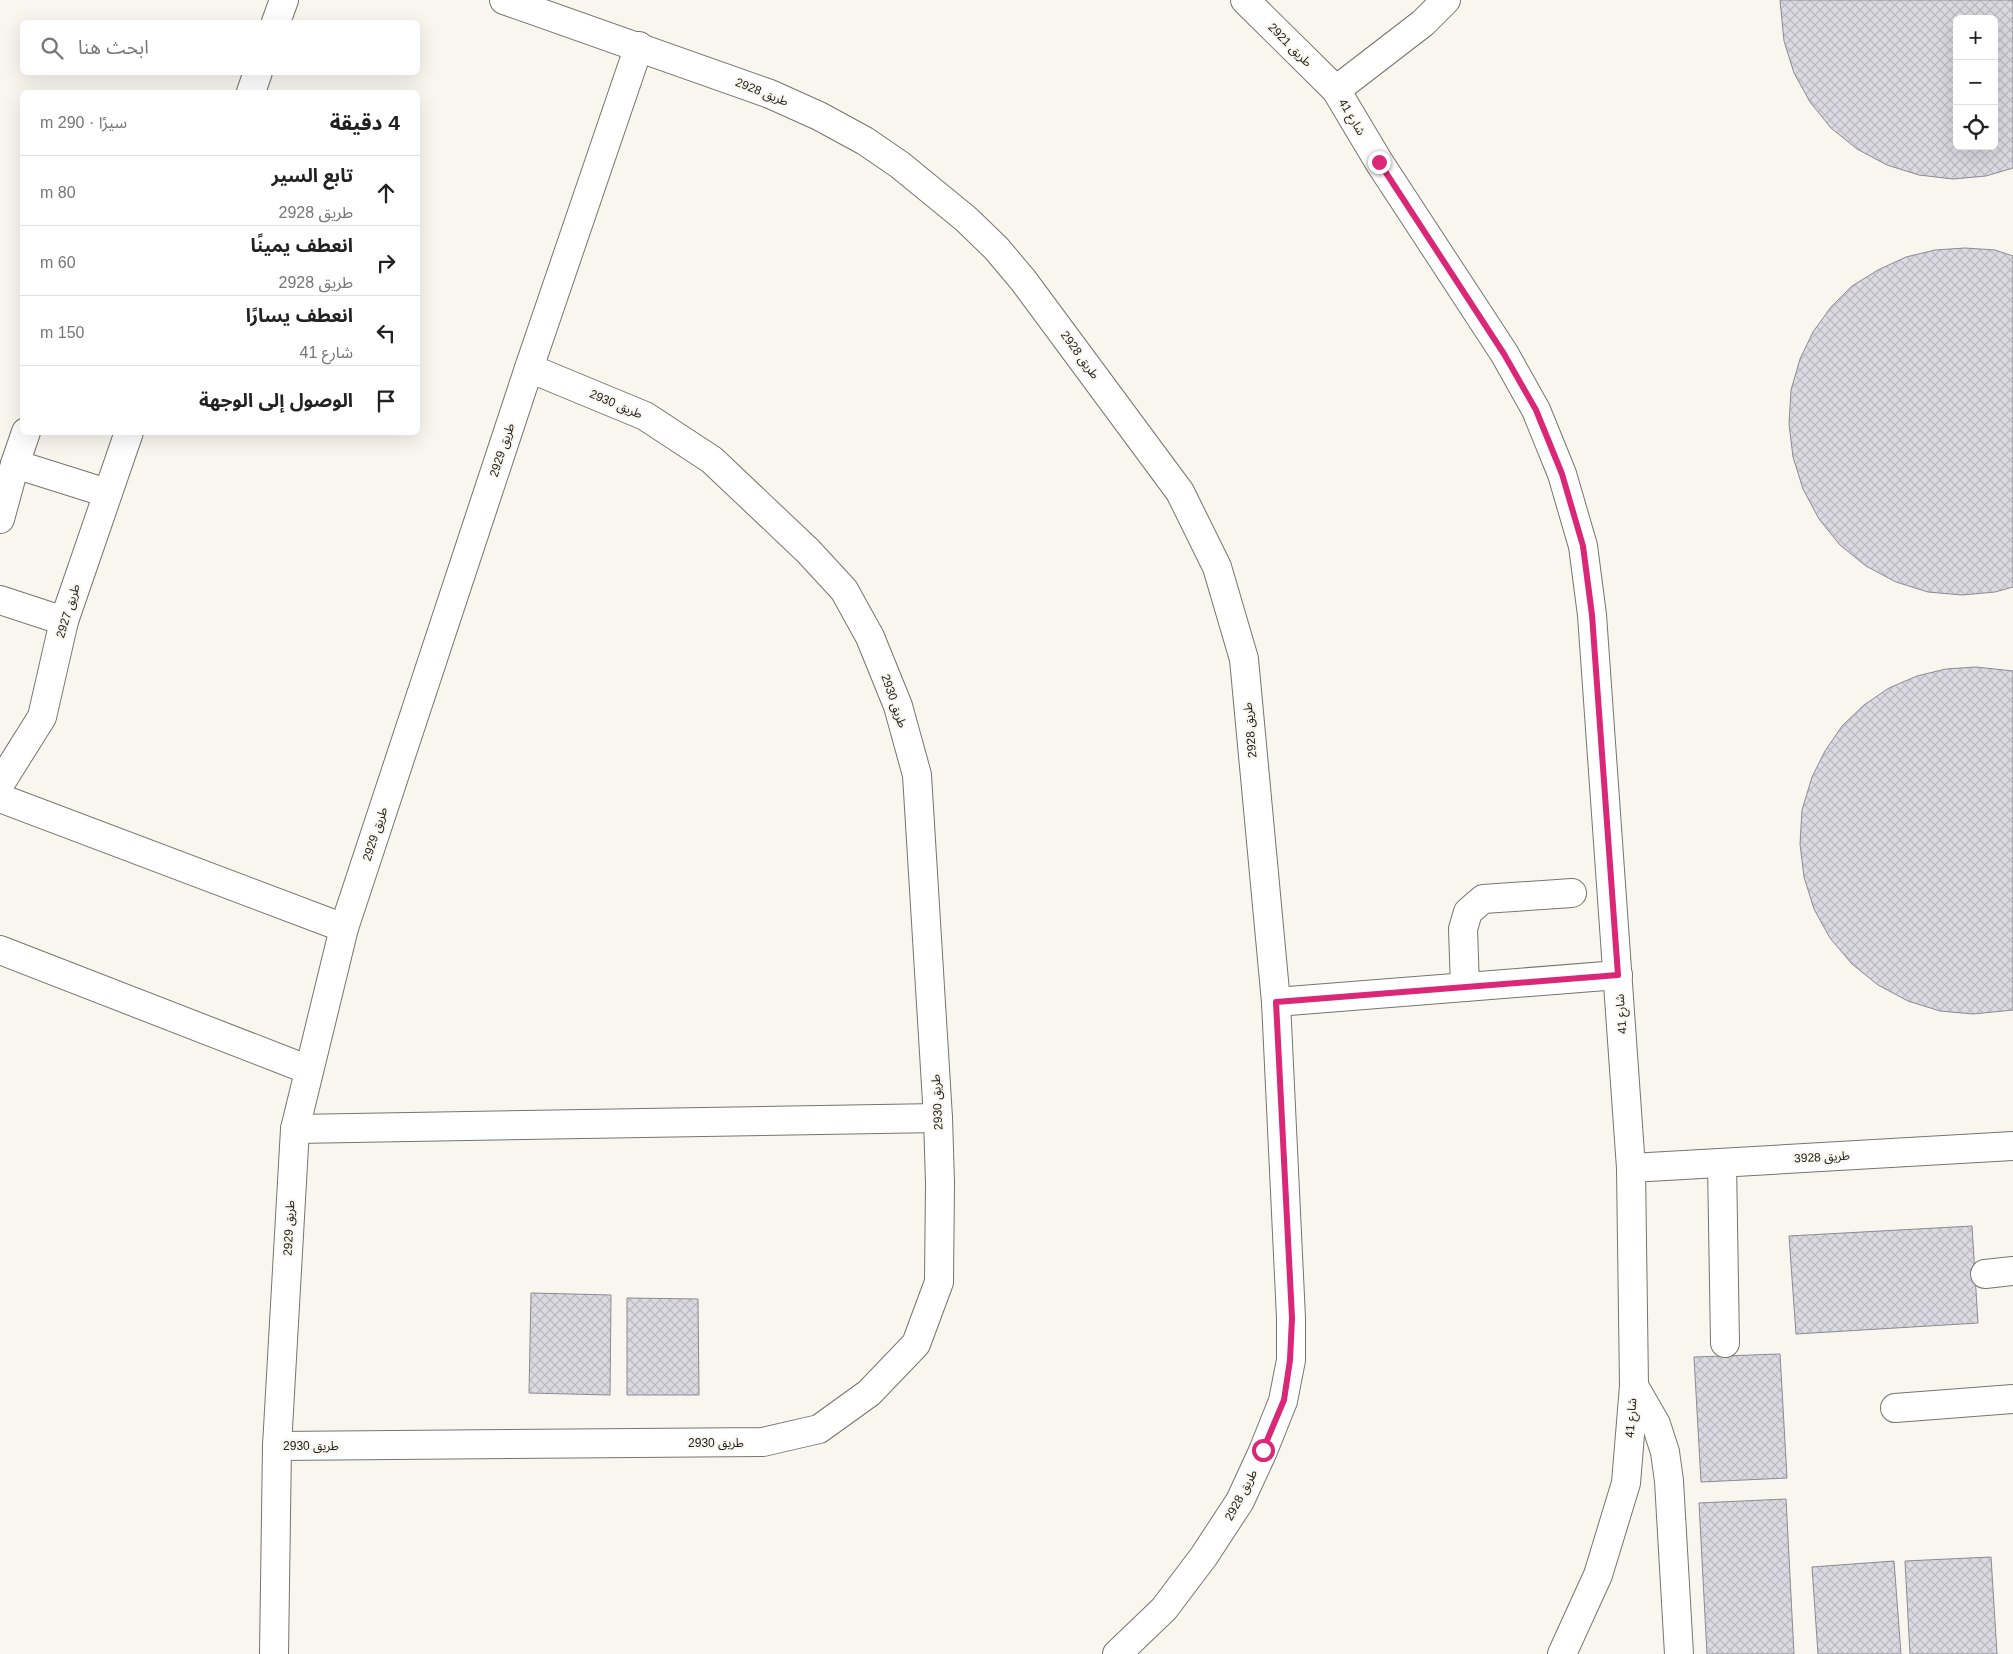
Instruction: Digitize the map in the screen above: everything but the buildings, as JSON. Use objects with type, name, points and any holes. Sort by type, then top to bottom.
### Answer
[{"type":"street","points":[[277,20],[284,0]]},
{"type":"street","name":"طريق 2928","points":[[504,0],[639,46],[770,94],[819,116],[865,141],[933,191],[996,248],[1024,280],[1180,492],[1217,567],[1244,659],[1276,1002],[1292,1318],[1290,1360],[1284,1400],[1240,1501],[1204,1556],[1164,1609],[1117,1654]]},
{"type":"street","name":"طريق 2921","points":[[1244,0],[1336,90]]},
{"type":"street","name":"شارع 41","points":[[1446,0],[1423,23],[1336,90],[1379,162],[1504,354],[1536,410],[1562,474],[1583,546],[1592,615],[1631,1168],[1634,1386],[1626,1483],[1598,1575],[1562,1654]]},
{"type":"street","name":"طريق 2929","points":[[274,1654],[277,1446],[295,1129],[344,928],[529,368],[639,46]]},
{"type":"street","points":[[252,90],[257,75]]},
{"type":"street","name":"طريق 2930","points":[[277,1446],[763,1442],[820,1429],[869,1393],[916,1344],[939,1282],[940,1183],[938,1118],[917,775],[898,706],[870,637],[844,590],[768,511],[712,460],[645,416],[529,368]]},
{"type":"street","points":[[0,518],[25,435]]},
{"type":"street","name":"طريق 2927","points":[[0,784],[42,717],[64,622],[128,435]]},
{"type":"street","points":[[15,464],[108,493]]},
{"type":"street","points":[[0,600],[64,622]]},
{"type":"street","points":[[0,798],[344,928]]},
{"type":"street","points":[[1465,987],[1463,929],[1468,912],[1483,899],[1572,893]]},
{"type":"street","points":[[0,950],[309,1070]]},
{"type":"street","points":[[1276,1002],[1618,975]]},
{"type":"street","points":[[295,1129],[938,1118]]},
{"type":"street","name":"طريق 3928","points":[[1631,1168],[2013,1146]]},
{"type":"street","points":[[1722,1163],[1724,1343]]},
{"type":"street","points":[[1985,1274],[2013,1271]]},
{"type":"street","points":[[1634,1386],[1656,1424],[1665,1452],[1669,1481],[1679,1654]]},
{"type":"street","points":[[1895,1408],[2013,1399]]},
{"type":"route","points":[[1263,1450],[1284,1400],[1290,1360],[1292,1318],[1276,1002],[1618,975],[1592,615],[1583,546],[1562,474],[1536,410],[1504,354],[1379,162]]}]
